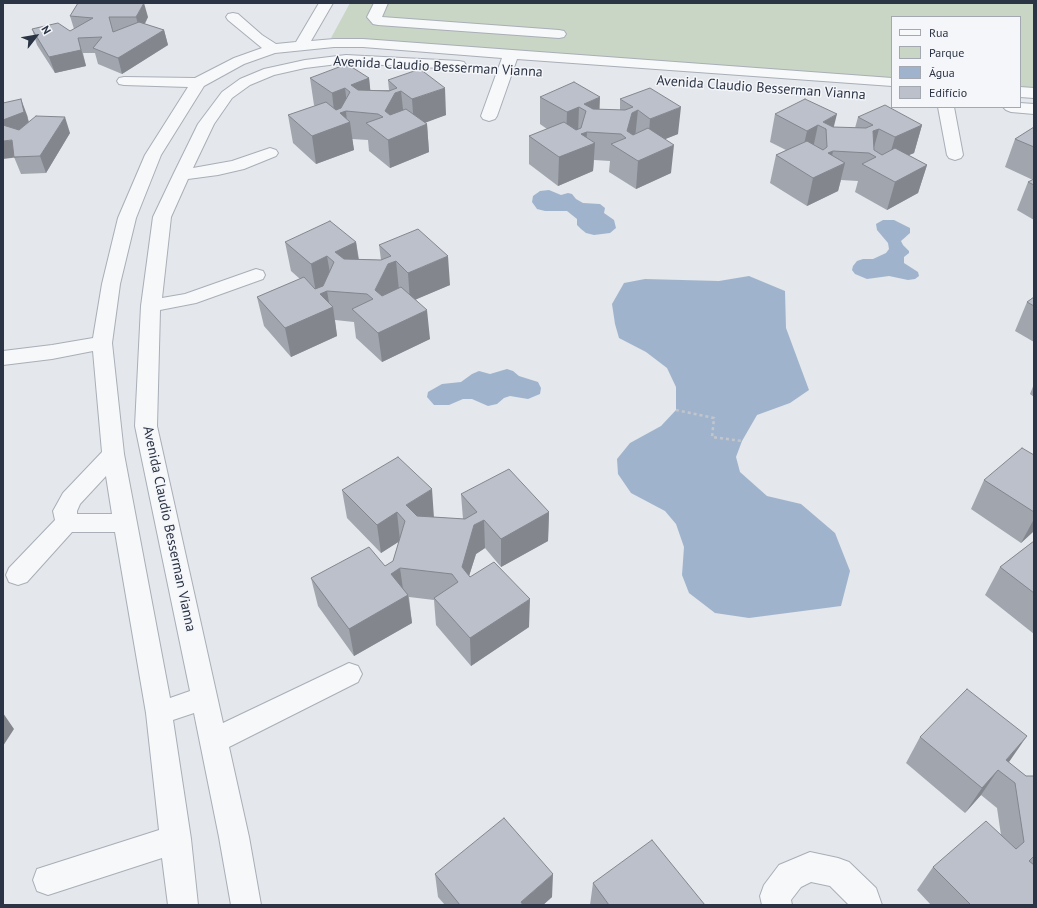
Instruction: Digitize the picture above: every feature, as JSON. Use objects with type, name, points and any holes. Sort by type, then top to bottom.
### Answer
[{"type":"street","points":[[302,45],[326,3]]},
{"type":"street","points":[[381,3],[374,17],[378,21],[559,34]]},
{"type":"street","points":[[233,17],[256,38],[272,49]]},
{"type":"street","name":"Avenida Claudio Besserman Vianna","points":[[198,83],[240,61],[272,49],[302,45],[363,43],[509,61],[891,98]]},
{"type":"street","name":"Avenida Claudio Besserman Vianna","points":[[246,905],[234,837],[214,741],[146,426],[151,306],[162,217],[206,124],[227,95],[245,82],[269,72],[305,64],[346,59],[509,61],[891,82]]},
{"type":"street","points":[[489,116],[509,61]]},
{"type":"street","points":[[124,81],[198,83]]},
{"type":"street","points":[[183,905],[176,839],[159,713],[113,454],[102,342],[111,284],[127,218],[153,155],[198,83]]},
{"type":"street","points":[[1021,92],[1034,93]]},
{"type":"street","points":[[946,108],[955,155]]},
{"type":"street","points":[[1021,108],[1034,109]]},
{"type":"street","points":[[181,175],[218,170],[238,165],[270,153]]},
{"type":"street","points":[[127,218],[162,217]]},
{"type":"street","points":[[151,306],[189,299],[256,275]]},
{"type":"street","points":[[3,358],[52,352],[102,342]]},
{"type":"street","points":[[67,522],[65,511],[71,499],[113,454]]},
{"type":"street","points":[[67,522],[81,524],[126,523]]},
{"type":"street","points":[[18,575],[67,522]]},
{"type":"street","points":[[214,741],[350,674]]},
{"type":"street","points":[[159,713],[205,698]]},
{"type":"street","points":[[48,880],[176,839]]},
{"type":"street","points":[[776,905],[776,896],[790,876],[810,866],[838,873],[865,899],[867,905]]},
{"type":"path","points":[[676,410],[714,418],[712,437],[742,441]]},
{"type":"green space","points":[[350,3],[1034,3],[1034,91],[1021,90],[1021,16],[891,16],[891,81],[331,38]]},
{"type":"water","points":[[549,190],[561,195],[568,193],[572,194],[576,199],[583,203],[600,204],[605,208],[604,213],[614,220],[616,228],[610,233],[594,235],[586,233],[581,229],[577,225],[577,219],[567,211],[545,211],[537,209],[532,202],[533,196],[540,191]]},
{"type":"water","points":[[883,220],[894,220],[910,228],[910,233],[901,241],[909,251],[909,253],[904,257],[904,263],[918,272],[919,276],[915,279],[908,280],[889,276],[867,279],[855,274],[852,270],[857,261],[863,259],[873,259],[886,253],[889,249],[888,243],[877,230],[876,224]]},
{"type":"water","points":[[749,276],[785,291],[786,328],[809,390],[790,403],[757,415],[742,441],[736,457],[740,472],[767,496],[801,504],[835,533],[850,571],[841,606],[749,618],[715,613],[689,593],[682,575],[684,547],[676,524],[665,511],[631,493],[618,474],[617,459],[630,443],[661,426],[676,410],[676,387],[667,368],[646,352],[619,338],[612,304],[624,283],[645,279],[719,281]]},
{"type":"water","points":[[507,369],[513,371],[519,376],[538,382],[541,388],[540,394],[528,399],[510,396],[504,398],[497,404],[488,406],[472,399],[463,399],[449,405],[434,405],[427,397],[428,392],[442,384],[461,382],[479,371],[490,374]]},
{"type":"building","points":[[78,3],[144,3],[136,17],[109,17],[113,32],[139,22],[164,30],[118,58],[93,48],[102,37],[78,38],[81,50],[49,57],[32,29],[58,23],[70,31],[93,18],[70,16]]},
{"type":"building","points":[[347,64],[369,78],[351,85],[358,90],[389,91],[397,88],[388,80],[420,69],[445,88],[412,99],[401,91],[395,93],[385,111],[390,115],[406,109],[427,124],[388,140],[366,123],[383,117],[378,114],[346,111],[340,113],[350,122],[312,136],[288,115],[326,102],[336,110],[341,108],[350,92],[345,88],[332,93],[310,78]]},
{"type":"building","points":[[574,82],[600,97],[584,104],[593,109],[625,110],[633,107],[620,99],[650,88],[681,107],[650,119],[638,110],[632,113],[627,131],[633,135],[648,128],[674,145],[638,161],[611,144],[626,138],[621,134],[587,132],[581,134],[595,143],[559,157],[529,136],[564,122],[576,130],[581,128],[586,111],[579,107],[567,112],[540,97]]},
{"type":"building","points":[[21,99],[24,112],[3,120],[3,103]]},
{"type":"building","points":[[805,99],[837,114],[823,122],[833,127],[866,128],[873,125],[858,117],[885,105],[922,125],[895,137],[879,129],[873,131],[874,150],[882,155],[895,148],[927,165],[895,182],[862,164],[876,157],[869,153],[833,151],[828,153],[845,163],[813,178],[776,155],[807,141],[823,150],[827,147],[826,129],[818,125],[807,131],[775,114]]},
{"type":"building","points":[[36,116],[65,117],[40,156],[14,157],[12,140],[3,141],[3,125],[19,130]]},
{"type":"building","points":[[1034,127],[1034,147],[1015,139]]},
{"type":"building","points":[[1034,179],[1034,185],[1028,182]]},
{"type":"building","points":[[330,221],[356,242],[335,252],[344,259],[381,260],[391,256],[379,245],[418,229],[448,256],[408,273],[396,261],[388,264],[375,290],[382,296],[401,287],[427,310],[378,333],[352,309],[373,299],[367,294],[327,291],[320,294],[333,307],[285,328],[257,297],[304,277],[315,289],[323,286],[334,262],[327,256],[311,264],[285,242]]},
{"type":"building","points":[[1034,297],[1034,306],[1027,302]]},
{"type":"building","points":[[1022,448],[1034,455],[1034,512],[984,480]]},
{"type":"building","points":[[398,457],[432,489],[406,505],[417,516],[465,519],[477,512],[461,494],[509,469],[549,512],[501,539],[484,520],[474,525],[462,567],[470,577],[494,562],[530,599],[470,638],[434,598],[458,582],[452,574],[400,568],[391,574],[408,595],[349,629],[311,578],[369,547],[385,566],[393,561],[405,521],[397,512],[377,525],[342,490]]},
{"type":"building","points":[[1034,541],[1034,593],[1000,567]]},
{"type":"building","points":[[967,689],[1027,736],[1006,760],[1026,776],[1034,776],[1034,856],[1029,861],[1034,865],[1034,905],[971,905],[933,867],[986,821],[1016,849],[1024,842],[1015,783],[998,770],[982,788],[920,737]]},
{"type":"building","points":[[504,818],[553,874],[521,902],[523,905],[460,905],[435,874]]},
{"type":"building","points":[[652,840],[705,905],[609,905],[593,883]]}]
